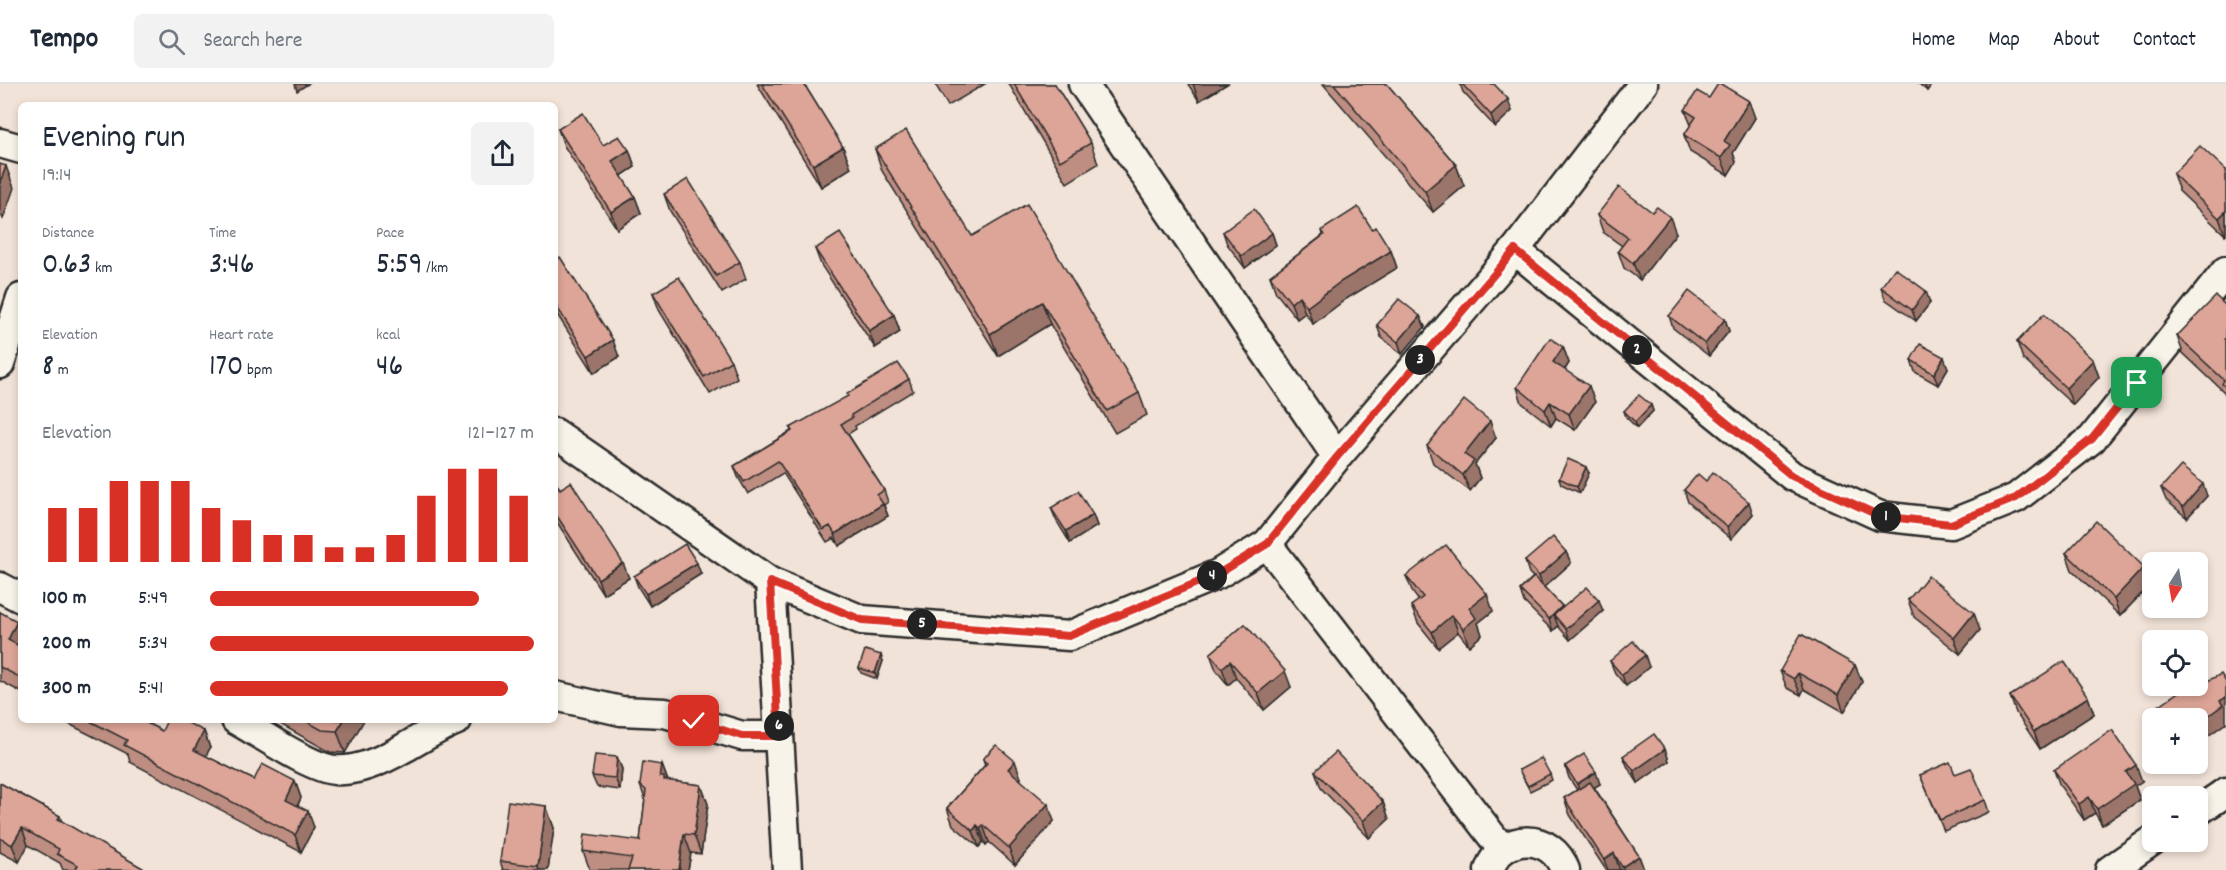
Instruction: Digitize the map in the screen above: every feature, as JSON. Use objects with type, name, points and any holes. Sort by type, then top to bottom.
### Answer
[{"type":"lane","points":[[1083,84],[1337,457]]},
{"type":"lane","points":[[558,435],[770,582],[862,620],[1069,636],[1218,574],[1267,544],[1337,457],[1515,250],[1642,84]]},
{"type":"lane","points":[[0,143],[18,149]]},
{"type":"lane","points":[[1515,250],[1792,476],[1880,516],[1951,524],[2016,498],[2092,439],[2226,271]]},
{"type":"lane","points":[[0,364],[18,307]]},
{"type":"lane","points":[[1267,544],[1496,859],[1523,840],[1544,843],[1561,858],[1565,870]]},
{"type":"lane","points":[[770,582],[787,870]]},
{"type":"lane","points":[[0,587],[18,596]]},
{"type":"lane","points":[[558,697],[621,711],[665,713],[742,736],[779,736]]},
{"type":"lane","points":[[241,723],[308,760],[334,770],[364,766],[404,749],[433,729],[448,723]]},
{"type":"lane","points":[[2208,804],[2226,792]]},
{"type":"lane","points":[[2110,870],[2142,848]]},
{"type":"building","points":[[762,84],[804,84],[843,147],[813,165]]},
{"type":"building","points":[[1014,84],[1055,84],[1091,143],[1060,161]]},
{"type":"building","points":[[1334,84],[1387,84],[1456,165],[1425,191]]},
{"type":"building","points":[[1462,84],[1494,84],[1508,99],[1491,115]]},
{"type":"building","points":[[1718,84],[1749,101],[1724,141],[1730,145],[1721,158],[1684,135],[1696,117],[1685,110],[1697,91],[1709,98]]},
{"type":"building","points":[[583,113],[603,145],[619,136],[629,150],[612,161],[635,197],[611,212],[558,129]]},
{"type":"building","points":[[906,130],[972,236],[1027,204],[1139,393],[1107,411],[1042,302],[990,334],[875,149]]},
{"type":"building","points":[[2200,146],[2226,170],[2226,211],[2219,218],[2173,174]]},
{"type":"building","points":[[0,164],[6,166],[0,183]]},
{"type":"building","points":[[688,179],[740,262],[716,276],[664,194]]},
{"type":"building","points":[[1619,187],[1652,212],[1657,207],[1670,217],[1633,263],[1618,251],[1628,238],[1597,215]]},
{"type":"building","points":[[1358,207],[1372,229],[1376,227],[1391,251],[1340,282],[1307,307],[1299,296],[1291,303],[1270,276],[1324,235],[1322,230]]},
{"type":"building","points":[[1254,209],[1272,233],[1241,256],[1223,232]]},
{"type":"building","points":[[840,233],[894,315],[869,331],[815,249]]},
{"type":"building","points":[[560,257],[613,340],[588,356],[558,309],[558,259]]},
{"type":"building","points":[[1895,268],[1926,291],[1912,310],[1881,287]]},
{"type":"building","points":[[679,277],[731,361],[704,377],[653,293]]},
{"type":"building","points":[[1689,291],[1725,319],[1705,344],[1669,316]]},
{"type":"building","points":[[2216,296],[2226,306],[2226,387],[2222,384],[2224,380],[2177,336]]},
{"type":"building","points":[[1399,299],[1420,316],[1398,342],[1377,325]]},
{"type":"building","points":[[2044,314],[2093,360],[2066,388],[2017,342]]},
{"type":"building","points":[[1550,338],[1563,347],[1553,362],[1589,386],[1569,414],[1550,402],[1545,410],[1517,387]]},
{"type":"building","points":[[1920,344],[1944,357],[1934,374],[1911,360]]},
{"type":"building","points":[[898,363],[909,379],[851,415],[852,418],[841,424],[884,490],[877,495],[883,504],[835,534],[830,526],[823,530],[778,461],[744,482],[734,466],[792,431],[790,428],[848,396],[847,394]]},
{"type":"building","points":[[1639,395],[1651,405],[1635,422],[1624,411]]},
{"type":"building","points":[[1464,400],[1490,421],[1464,454],[1474,461],[1463,475],[1427,446]]},
{"type":"building","points":[[1568,459],[1586,467],[1577,487],[1559,478]]},
{"type":"building","points":[[2181,466],[2203,484],[2183,507],[2161,488]]},
{"type":"building","points":[[1713,472],[1749,502],[1727,527],[1684,490],[1698,474],[1706,481]]},
{"type":"building","points":[[571,482],[623,563],[598,579],[558,518],[558,486],[560,489]]},
{"type":"building","points":[[1078,491],[1093,515],[1066,531],[1051,508]]},
{"type":"building","points":[[2096,521],[2142,565],[2142,569],[2114,599],[2066,553]]},
{"type":"building","points":[[1553,537],[1566,552],[1539,576],[1525,561]]},
{"type":"building","points":[[685,544],[697,563],[646,594],[634,576]]},
{"type":"building","points":[[1446,545],[1487,594],[1469,608],[1476,618],[1463,629],[1452,615],[1432,632],[1411,606],[1423,597],[1406,576]]},
{"type":"building","points":[[1928,576],[1974,613],[1954,638],[1908,600]]},
{"type":"building","points":[[1534,577],[1562,606],[1549,619],[1520,590]]},
{"type":"building","points":[[1587,587],[1599,600],[1566,629],[1554,615]]},
{"type":"building","points":[[0,612],[17,621],[8,640],[18,645],[18,676],[0,667]]},
{"type":"building","points":[[1245,624],[1285,671],[1258,693],[1230,661],[1222,668],[1210,654]]},
{"type":"building","points":[[1801,634],[1855,665],[1838,695],[1798,673],[1794,679],[1780,671]]},
{"type":"building","points":[[1633,641],[1645,655],[1622,675],[1610,661]]},
{"type":"building","points":[[865,650],[881,655],[875,673],[859,668]]},
{"type":"building","points":[[2064,661],[2088,697],[2034,732],[2010,696]]},
{"type":"building","points":[[2221,674],[2226,682],[2226,697],[2220,701],[2223,705],[2208,716],[2208,708],[2157,707],[2173,696],[2208,696],[2208,681]]},
{"type":"building","points":[[94,723],[147,723],[162,731],[166,723],[188,723],[204,731],[194,750],[254,780],[262,764],[295,781],[286,800],[308,811],[295,835],[124,745],[127,740]]},
{"type":"building","points":[[309,723],[342,723],[337,731],[322,730]]},
{"type":"building","points":[[2112,730],[2136,765],[2126,772],[2134,784],[2097,809],[2089,797],[2079,804],[2054,770]]},
{"type":"building","points":[[1654,734],[1665,749],[1634,771],[1623,756]]},
{"type":"building","points":[[996,745],[1015,761],[1008,769],[1048,804],[1009,848],[983,825],[980,828],[977,825],[973,831],[947,808],[987,763],[983,759]]},
{"type":"building","points":[[1336,752],[1383,802],[1363,821],[1315,771]]},
{"type":"building","points":[[1584,754],[1596,772],[1577,784],[1565,766]]},
{"type":"building","points":[[595,755],[617,757],[615,778],[592,776]]},
{"type":"building","points":[[1541,758],[1550,774],[1528,786],[1519,770]]},
{"type":"building","points":[[643,762],[662,765],[660,777],[664,777],[664,780],[701,785],[694,835],[684,834],[679,870],[628,870],[632,858],[583,851],[585,834],[640,841],[646,790],[640,785]]},
{"type":"building","points":[[1950,762],[1955,774],[1971,768],[1985,800],[1940,820],[1920,775]]},
{"type":"building","points":[[1590,782],[1639,856],[1622,867],[1614,853],[1604,860],[1564,798]]},
{"type":"building","points":[[0,783],[60,816],[58,819],[146,870],[75,870],[78,865],[57,854],[59,849],[22,828],[12,845],[0,838]]},
{"type":"building","points":[[508,801],[546,806],[538,866],[500,861]]},
{"type":"route","points":[[694,721],[742,736],[779,736],[770,582],[862,620],[1069,636],[1218,574],[1267,544],[1337,457],[1515,250],[1792,476],[1880,516],[1951,524],[2016,498],[2092,439],[2137,383]]}]
